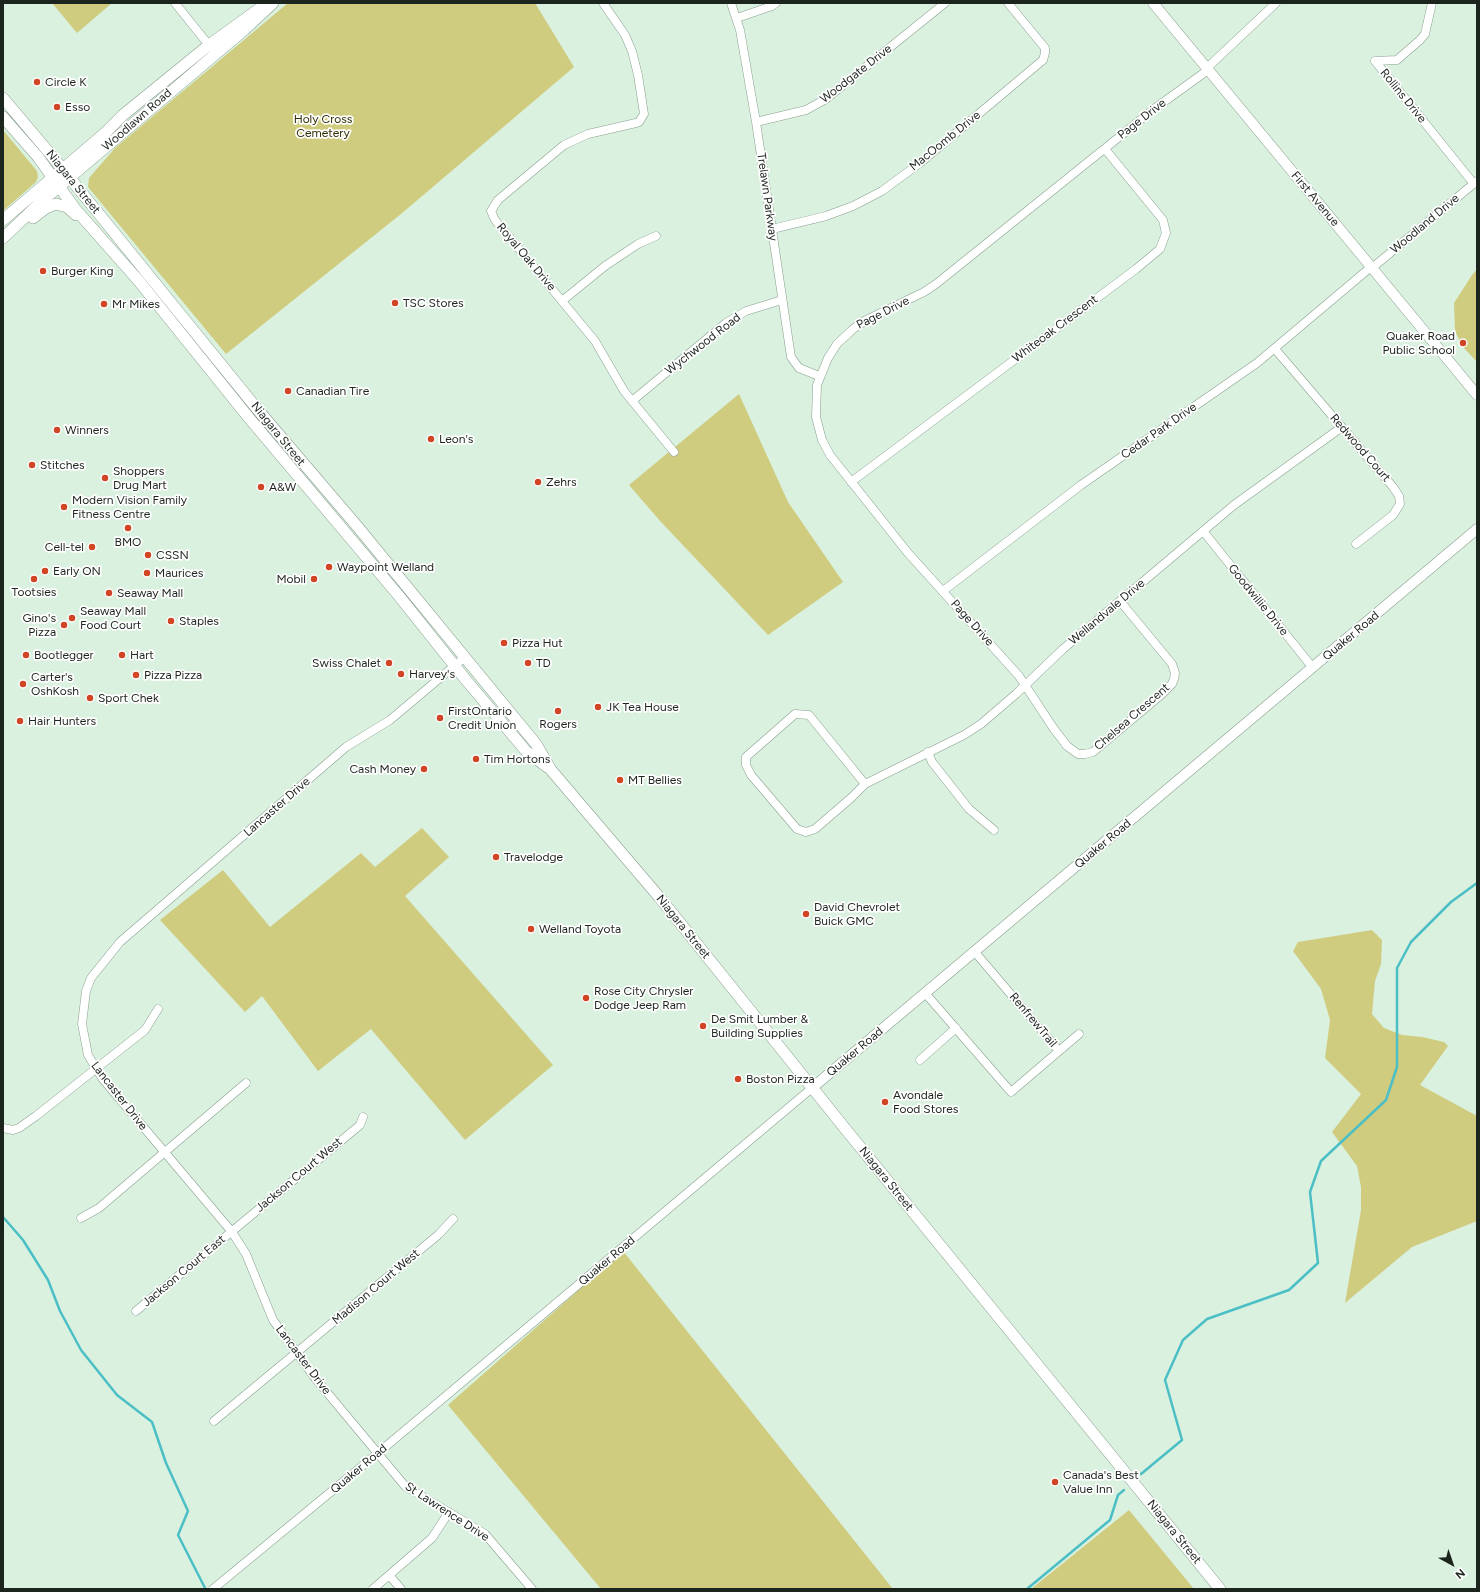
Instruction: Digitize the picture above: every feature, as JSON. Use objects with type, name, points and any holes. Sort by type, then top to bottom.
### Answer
[{"type":"main road","name":"Woodlawn Road","points":[[66,173],[123,115],[209,45],[266,3]]},
{"type":"main road","name":"Woodlawn Road","points":[[3,239],[66,173],[216,54],[273,3]]},
{"type":"main road","name":"Niagara Street","points":[[3,98],[228,371],[262,416],[357,526],[465,657],[536,744],[551,770],[660,898],[812,1088],[1220,1589]]},
{"type":"main road","name":"Niagara Street","points":[[3,117],[57,181],[76,210],[134,275],[249,418],[337,521],[454,666],[526,751],[551,770]]},
{"type":"main road","name":"Woodlawn Road","points":[[3,220],[57,181]]},
{"type":"main road","points":[[3,239],[46,208],[56,204],[61,204],[70,209],[87,228],[101,239]]},
{"type":"street","points":[[175,3],[216,54]]},
{"type":"street","name":"Royal Oak Drive","points":[[604,3],[626,35],[632,51],[643,103],[644,114],[642,118],[632,125],[588,134],[564,145],[498,200],[492,211],[495,220],[595,341],[624,391],[674,452]]},
{"type":"street","name":"Trelawn Parkway","points":[[731,3],[737,18],[756,122],[791,357],[796,365],[802,370],[819,376]]},
{"type":"street","points":[[737,18],[772,6],[776,3]]},
{"type":"street","name":"Woodgate Drive","points":[[756,122],[806,110],[826,99],[945,3]]},
{"type":"street","name":"MacOomb Drive","points":[[772,229],[808,222],[842,210],[887,188],[1043,60],[1045,53],[1042,43],[1008,3]]},
{"type":"street","name":"First Avenue","points":[[1153,3],[1477,395]]},
{"type":"street","name":"Page Drive","points":[[1025,686],[1019,676],[908,553],[830,455],[819,432],[815,403],[819,376],[834,348],[852,329],[866,320],[924,292],[936,284],[1154,109],[1208,69],[1276,3]]},
{"type":"street","name":"Rollins Drive","points":[[1432,3],[1425,34],[1420,40],[1397,60],[1375,61],[1475,182]]},
{"type":"street","name":"Whiteoak Crescent","points":[[851,482],[1136,269],[1160,249],[1166,233],[1163,220],[1105,149]]},
{"type":"street","name":"Woodland Drive","points":[[1372,267],[1475,182]]},
{"type":"street","points":[[562,301],[605,266],[638,244],[656,236]]},
{"type":"street","name":"Cedar Park Drive","points":[[943,591],[1081,485],[1275,349],[1372,267]]},
{"type":"street","name":"Wychwood Road","points":[[632,401],[726,323],[742,312],[782,300]]},
{"type":"street","name":"Redwood Court","points":[[1275,349],[1393,486],[1400,500],[1397,509],[1392,515],[1356,544]]},
{"type":"street","name":"Wellandvale Drive","points":[[865,784],[809,715],[795,714],[746,757],[746,765],[751,775],[797,829],[806,832],[815,829],[865,784],[981,724],[1025,686],[1063,649],[1250,492],[1342,427]]},
{"type":"street","name":"Quaker Road","points":[[213,1589],[378,1454],[1477,529]]},
{"type":"street","name":"Goodwillie Drive","points":[[1203,531],[1313,668]]},
{"type":"street","name":"Chelsea Crescent","points":[[1025,686],[1062,740],[1072,751],[1081,754],[1093,752],[1162,694],[1172,684],[1174,679],[1175,673],[1172,664],[1120,601]]},
{"type":"street","name":"Lancaster Drive","points":[[378,1454],[296,1353],[273,1320],[246,1254],[232,1232],[96,1069],[88,1055],[83,1035],[82,1013],[86,991],[91,978],[120,942],[346,747],[390,720],[465,657]]},
{"type":"street","points":[[928,752],[932,762],[969,809],[994,830]]},
{"type":"street","name":"RenfrewTrail","points":[[925,993],[1011,1092],[1059,1051],[974,951]]},
{"type":"street","points":[[3,1128],[13,1130],[19,1128],[145,1030],[158,1010]]},
{"type":"street","points":[[920,1060],[956,1028]]},
{"type":"street","points":[[1059,1051],[1079,1034]]},
{"type":"street","points":[[81,1218],[99,1208],[246,1083]]},
{"type":"street","name":"Jackson Court West","points":[[232,1232],[360,1125],[363,1117]]},
{"type":"street","name":"Madison Court West","points":[[214,1421],[438,1235],[453,1218]]},
{"type":"street","name":"Jackson Court East","points":[[136,1311],[232,1232]]},
{"type":"street","name":"St Lawrence Drive","points":[[378,1454],[405,1486],[485,1534],[532,1589]]},
{"type":"street","points":[[373,1589],[432,1538],[448,1512]]},
{"type":"street","points":[[389,1575],[401,1589]]},
{"type":"green space","points":[[52,3],[112,3],[77,33]]},
{"type":"green space","name":"Holy Cross Cemetery","points":[[288,3],[535,3],[574,67],[401,214],[226,354],[88,187],[89,178],[115,148]]},
{"type":"green space","points":[[3,130],[37,171],[38,177],[36,182],[3,211]]},
{"type":"green space","points":[[1477,269],[1477,362],[1463,347],[1455,331],[1454,303]]},
{"type":"green space","points":[[739,394],[788,502],[843,582],[768,635],[661,522],[629,485]]},
{"type":"green space","points":[[422,828],[449,857],[405,896],[553,1065],[465,1140],[371,1029],[318,1071],[262,996],[245,1012],[160,920],[223,870],[270,927],[361,853],[375,867]]},
{"type":"green space","points":[[1372,930],[1382,940],[1381,964],[1375,981],[1372,1014],[1384,1028],[1402,1035],[1422,1037],[1444,1042],[1448,1046],[1420,1085],[1477,1116],[1477,1221],[1412,1247],[1345,1303],[1361,1210],[1361,1187],[1357,1166],[1332,1132],[1361,1094],[1325,1058],[1330,1020],[1321,989],[1293,951],[1298,942]]},
{"type":"green space","points":[[623,1251],[893,1589],[601,1589],[448,1405]]},
{"type":"green space","points":[[1129,1510],[1194,1589],[1031,1589]]},
{"type":"waterway","points":[[1141,1474],[1182,1440],[1165,1380],[1183,1340],[1207,1319],[1289,1290],[1318,1263],[1310,1192],[1321,1161],[1386,1100],[1397,1067],[1397,968],[1411,942],[1451,902],[1477,883]]},
{"type":"waterway","points":[[3,1217],[23,1240],[48,1280],[60,1311],[81,1350],[117,1395],[152,1422],[166,1463],[188,1511],[178,1535],[205,1588]]},
{"type":"waterway","points":[[1027,1589],[1110,1520],[1118,1495],[1124,1490]]},
{"type":"place","name":"Circle K","points":[[37,82]]},
{"type":"place","name":"Esso","points":[[57,107]]},
{"type":"place","name":"Burger King","points":[[43,271]]},
{"type":"place","name":"TSC Stores","points":[[395,303]]},
{"type":"place","name":"Mr Mikes","points":[[104,304]]},
{"type":"place","name":"Quaker Road Public School","points":[[1463,343]]},
{"type":"place","name":"Canadian Tire","points":[[288,391]]},
{"type":"place","name":"Winners","points":[[57,430]]},
{"type":"place","name":"Leon's","points":[[431,439]]},
{"type":"place","name":"Stitches","points":[[32,465]]},
{"type":"place","name":"Shoppers Drug Mart","points":[[105,478]]},
{"type":"place","name":"Zehrs","points":[[538,482]]},
{"type":"place","name":"A&W","points":[[261,487]]},
{"type":"place","name":"Modern Vision Family Fitness Centre","points":[[64,507]]},
{"type":"place","name":"BMO","points":[[128,528]]},
{"type":"place","name":"Cell-tel","points":[[92,547]]},
{"type":"place","name":"CSSN","points":[[148,555]]},
{"type":"place","name":"Waypoint Welland","points":[[329,567]]},
{"type":"place","name":"Early ON","points":[[45,571]]},
{"type":"place","name":"Maurices","points":[[147,573]]},
{"type":"place","name":"Tootsies","points":[[34,579]]},
{"type":"place","name":"Mobil","points":[[314,579]]},
{"type":"place","name":"Seaway Mall","points":[[109,593]]},
{"type":"place","name":"Seaway Mall Food Court","points":[[72,618]]},
{"type":"place","name":"Staples","points":[[171,621]]},
{"type":"place","name":"Gino's Pizza","points":[[64,625]]},
{"type":"place","name":"Pizza Hut","points":[[504,643]]},
{"type":"place","name":"Bootlegger","points":[[26,655]]},
{"type":"place","name":"Hart","points":[[122,655]]},
{"type":"place","name":"Swiss Chalet","points":[[389,663]]},
{"type":"place","name":"TD","points":[[528,663]]},
{"type":"place","name":"Harvey's","points":[[401,674]]},
{"type":"place","name":"Pizza Pizza","points":[[136,675]]},
{"type":"place","name":"Carter's OshKosh","points":[[23,684]]},
{"type":"place","name":"Sport Chek","points":[[90,698]]},
{"type":"place","name":"JK Tea House","points":[[598,707]]},
{"type":"place","name":"Rogers","points":[[558,711]]},
{"type":"place","name":"FirstOntario Credit Union","points":[[440,718]]},
{"type":"place","name":"Hair Hunters","points":[[20,721]]},
{"type":"place","name":"Tim Hortons","points":[[476,759]]},
{"type":"place","name":"Cash Money","points":[[424,769]]},
{"type":"place","name":"MT Bellies","points":[[620,780]]},
{"type":"place","name":"Travelodge","points":[[496,857]]},
{"type":"place","name":"David Chevrolet Buick GMC","points":[[806,914]]},
{"type":"place","name":"Welland Toyota","points":[[531,929]]},
{"type":"place","name":"Rose City Chrysler Dodge Jeep Ram","points":[[586,998]]},
{"type":"place","name":"De Smit Lumber & Building Supplies","points":[[703,1026]]},
{"type":"place","name":"Boston Pizza","points":[[738,1079]]},
{"type":"place","name":"Avondale Food Stores","points":[[885,1102]]},
{"type":"place","name":"Canada's Best Value Inn","points":[[1055,1482]]}]
